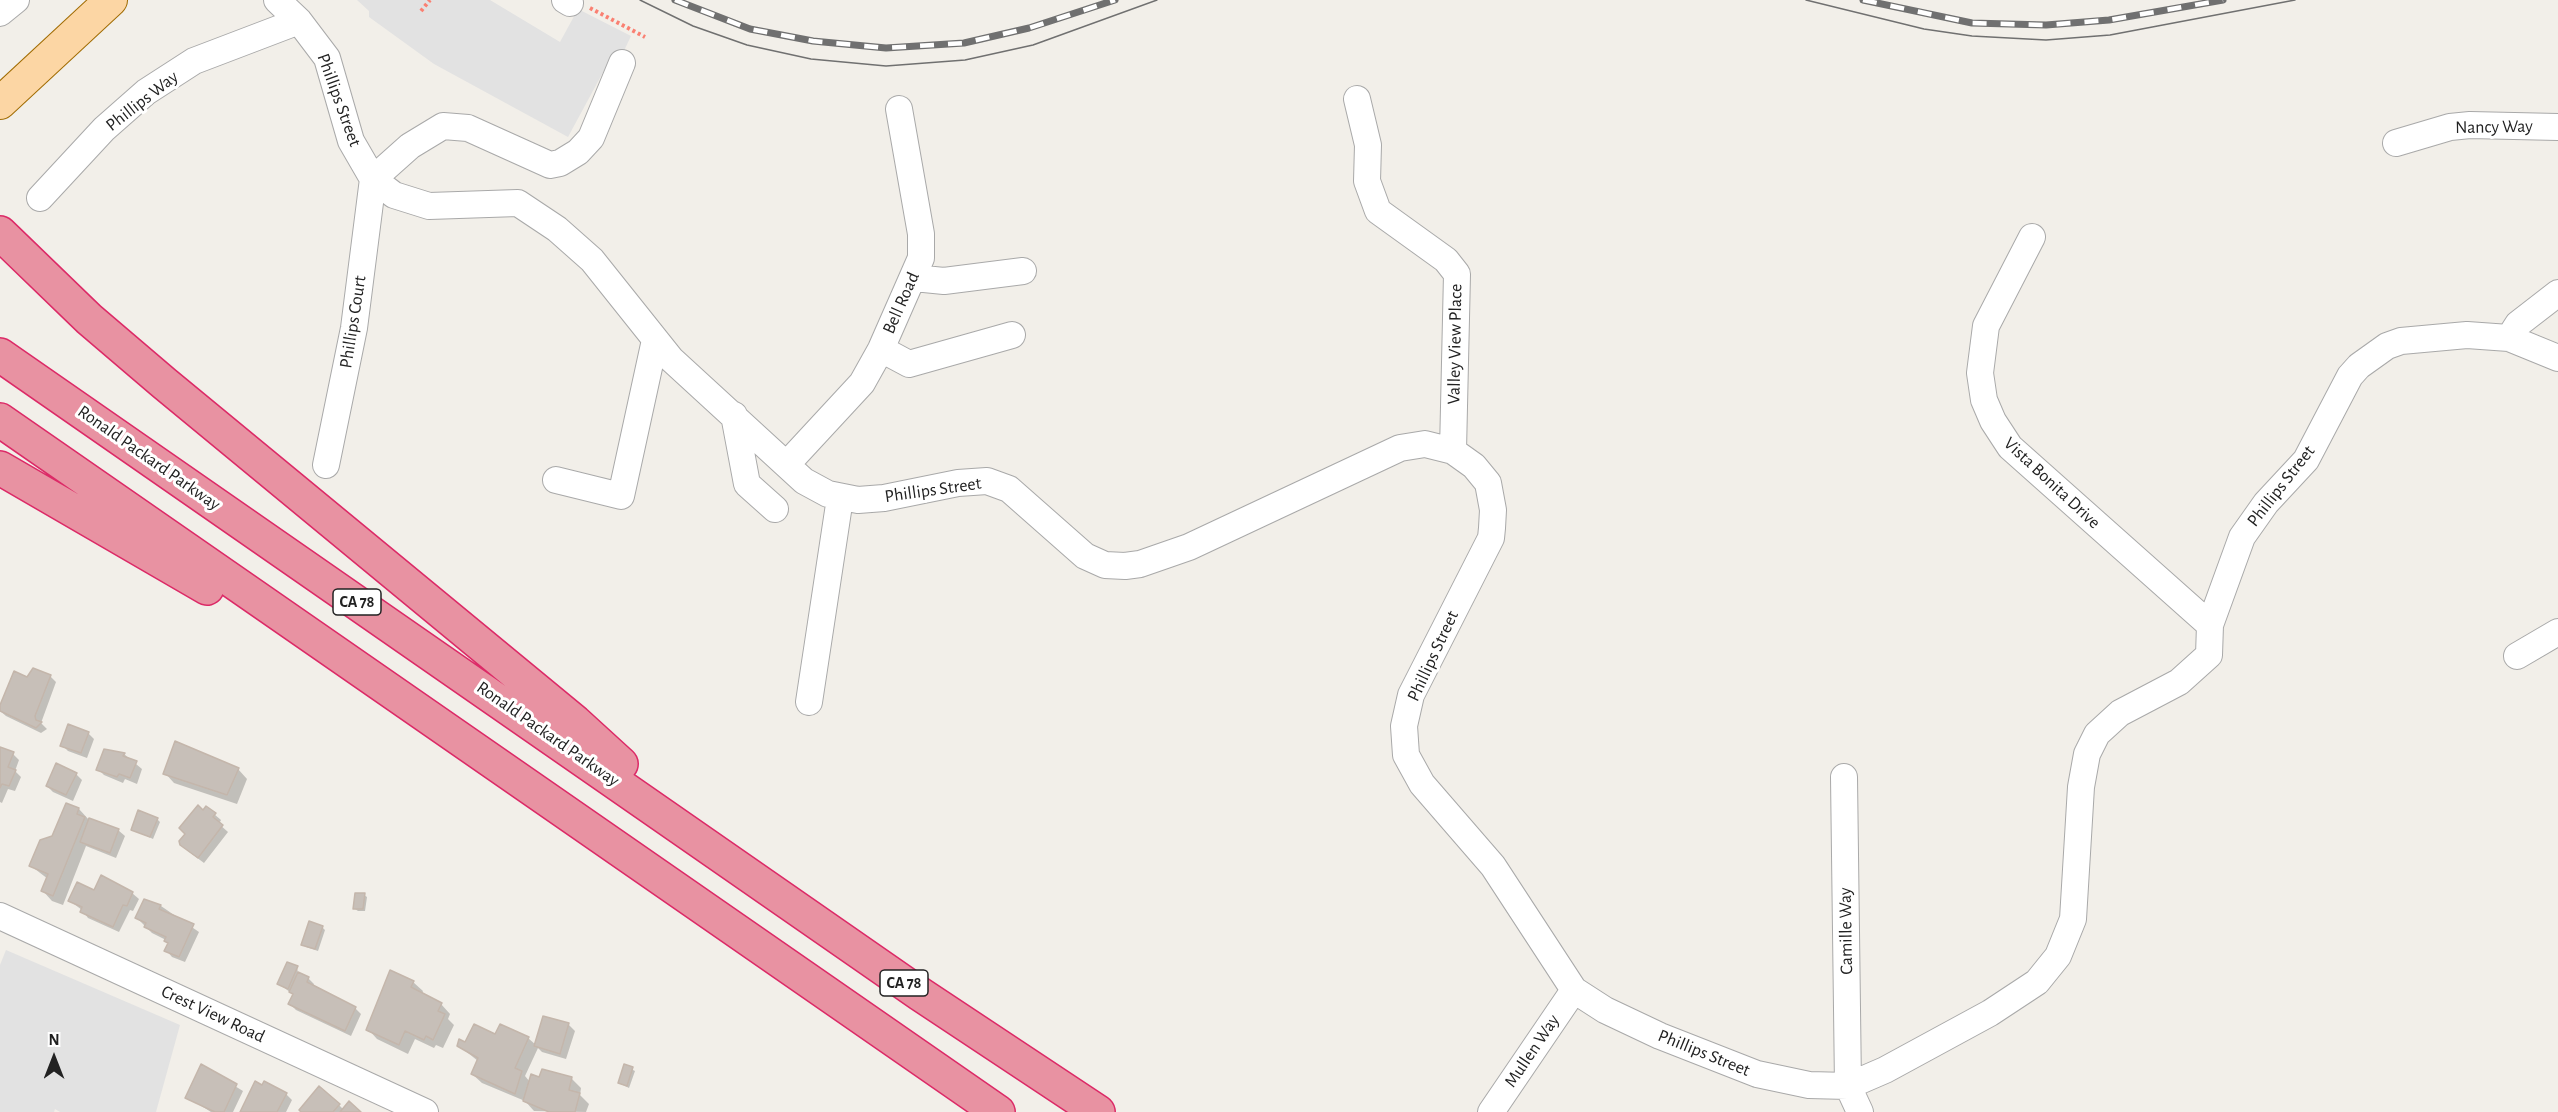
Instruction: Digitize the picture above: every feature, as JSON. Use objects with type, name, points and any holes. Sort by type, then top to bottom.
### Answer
[{"type":"highway","points":[[0,233],[89,319],[575,722],[713,848]]},
{"type":"highway","name":"Ronald Packard Parkway","points":[[0,355],[713,848],[920,994],[1098,1112]]},
{"type":"highway","points":[[0,420],[998,1112]]},
{"type":"highway","points":[[0,468],[413,708]]},
{"type":"main road","points":[[0,103],[111,0]]},
{"type":"street","points":[[0,13],[16,0]]},
{"type":"street","name":"Phillips Street","points":[[277,0],[299,21],[327,58],[351,141],[373,179],[394,195],[429,206],[518,203],[557,229],[592,260],[671,359],[804,481],[840,498],[858,500],[884,498],[958,483],[987,481],[1009,489],[1085,556],[1105,565],[1125,566],[1140,564],[1189,547],[1400,448],[1425,444],[1453,451],[1474,466],[1488,483],[1493,510],[1491,538],[1411,695],[1404,726],[1406,755],[1422,783],[1493,866],[1574,990],[1605,1010],[1660,1036],[1757,1074],[1809,1085],[1848,1086],[1885,1070],[1990,1013],[2037,982],[2058,957],[2073,919],[2080,787],[2086,754],[2097,734],[2120,713],[2179,682],[2209,655],[2210,625],[2242,537],[2266,503],[2306,460],[2350,376],[2359,366],[2374,354],[2401,341],[2467,335],[2509,338],[2558,358]]},
{"type":"street","name":"Phillips Way","points":[[39,198],[104,129],[146,92],[194,61],[299,21]]},
{"type":"street","points":[[373,179],[410,146],[443,126],[468,129],[550,165],[560,163],[578,152],[591,138],[622,63]]},
{"type":"street","name":"Valley View Place","points":[[1357,99],[1368,144],[1367,181],[1378,211],[1446,260],[1457,274],[1453,451]]},
{"type":"street","name":"Bell Road","points":[[787,464],[862,383],[881,349],[921,258],[921,234],[899,109]]},
{"type":"street","name":"Nancy Way","points":[[2396,143],[2450,127],[2470,125],[2558,128]]},
{"type":"street","name":"Phillips Court","points":[[326,465],[354,328],[373,179]]},
{"type":"street","name":"Vista Bonita Drive","points":[[2032,237],[1986,326],[1980,374],[1984,400],[1993,420],[2010,447],[2210,625]]},
{"type":"street","points":[[914,278],[944,281],[1023,271]]},
{"type":"street","points":[[2509,338],[2518,324],[2558,293]]},
{"type":"street","points":[[881,349],[899,361],[909,364],[1012,335]]},
{"type":"street","points":[[556,480],[621,496],[655,340]]},
{"type":"street","points":[[734,415],[747,484],[775,509]]},
{"type":"street","points":[[809,702],[840,498]]},
{"type":"street","points":[[2517,656],[2558,633]]},
{"type":"street","name":"Camille Way","points":[[1844,777],[1848,1086]]},
{"type":"street","name":"Crest View Road","points":[[0,916],[425,1112]]},
{"type":"street","name":"Mullen Way","points":[[1491,1112],[1574,990]]},
{"type":"street","points":[[1848,1086],[1860,1112]]},
{"type":"path","points":[[421,11],[430,0]]},
{"type":"path","points":[[568,2],[580,3],[645,37]]},
{"type":"shaded area","points":[[357,0],[490,0],[560,42],[578,9],[631,36],[622,55],[608,63],[568,137],[434,64],[369,17],[369,11]]},
{"type":"shaded area","points":[[6,950],[180,1025],[156,1112],[60,1112],[55,1109],[54,1112],[0,1112],[0,965]]},
{"type":"building","points":[[33,668],[51,675],[35,716],[36,720],[42,722],[36,728],[0,711],[0,705],[14,671],[27,677]]},
{"type":"building","points":[[68,724],[89,732],[81,753],[60,746]]},
{"type":"building","points":[[175,741],[239,768],[227,795],[163,774]]},
{"type":"building","points":[[0,747],[14,752],[8,767],[16,770],[9,786],[2,784],[0,788]]},
{"type":"building","points":[[104,749],[125,753],[123,756],[137,761],[130,778],[119,774],[117,777],[96,770]]},
{"type":"building","points":[[56,763],[77,773],[66,795],[46,786]]},
{"type":"building","points":[[66,803],[79,808],[77,814],[85,817],[53,896],[41,891],[48,874],[29,866],[40,840],[52,836]]},
{"type":"building","points":[[198,805],[203,810],[206,806],[216,813],[213,817],[223,825],[198,858],[180,845],[179,841],[185,834],[179,828]]},
{"type":"building","points":[[138,810],[158,818],[150,837],[131,830]]},
{"type":"building","points":[[89,818],[119,829],[110,853],[80,842]]},
{"type":"building","points":[[101,875],[133,892],[127,906],[123,905],[113,927],[80,912],[82,907],[68,901],[77,882],[94,890]]},
{"type":"building","points":[[355,893],[365,893],[363,909],[353,909]]},
{"type":"building","points":[[144,899],[161,905],[159,909],[194,924],[179,957],[164,951],[168,943],[164,941],[166,937],[144,927],[146,923],[135,918]]},
{"type":"building","points":[[309,921],[323,926],[315,949],[301,945]]},
{"type":"building","points":[[287,962],[298,966],[288,989],[277,984]]},
{"type":"building","points":[[390,970],[414,981],[411,987],[442,1003],[438,1011],[445,1014],[433,1040],[426,1036],[424,1040],[405,1031],[399,1045],[366,1030]]},
{"type":"building","points":[[298,972],[309,977],[307,982],[356,1007],[345,1031],[288,1004],[293,994],[289,992]]},
{"type":"building","points":[[543,1016],[569,1023],[560,1054],[534,1046]]},
{"type":"building","points":[[474,1024],[495,1034],[500,1024],[529,1037],[515,1068],[522,1071],[515,1094],[471,1074],[478,1058],[457,1046],[459,1039],[465,1042]]},
{"type":"building","points":[[201,1064],[237,1084],[224,1112],[215,1112],[185,1098]]},
{"type":"building","points":[[624,1064],[633,1067],[627,1086],[618,1083]]},
{"type":"building","points":[[542,1069],[572,1077],[569,1090],[580,1093],[575,1112],[549,1112],[523,1101],[531,1074],[539,1077]]},
{"type":"building","points":[[255,1081],[262,1085],[264,1081],[287,1093],[277,1112],[240,1112]]},
{"type":"building","points":[[319,1086],[340,1104],[333,1112],[301,1112],[299,1110]]},
{"type":"building","points":[[349,1101],[361,1112],[340,1112]]},
{"type":"tram line","points":[[640,0],[693,26],[747,45],[811,59],[886,66],[965,60],[1033,45],[1157,0]]},
{"type":"tram line","points":[[1806,0],[1924,29],[1972,36],[2046,40],[2110,35],[2295,0]]},
{"type":"railway","points":[[675,0],[750,29],[813,41],[886,48],[964,43],[1029,28],[1115,0]]},
{"type":"railway","points":[[1863,0],[1972,23],[2046,25],[2109,20],[2223,0]]}]
